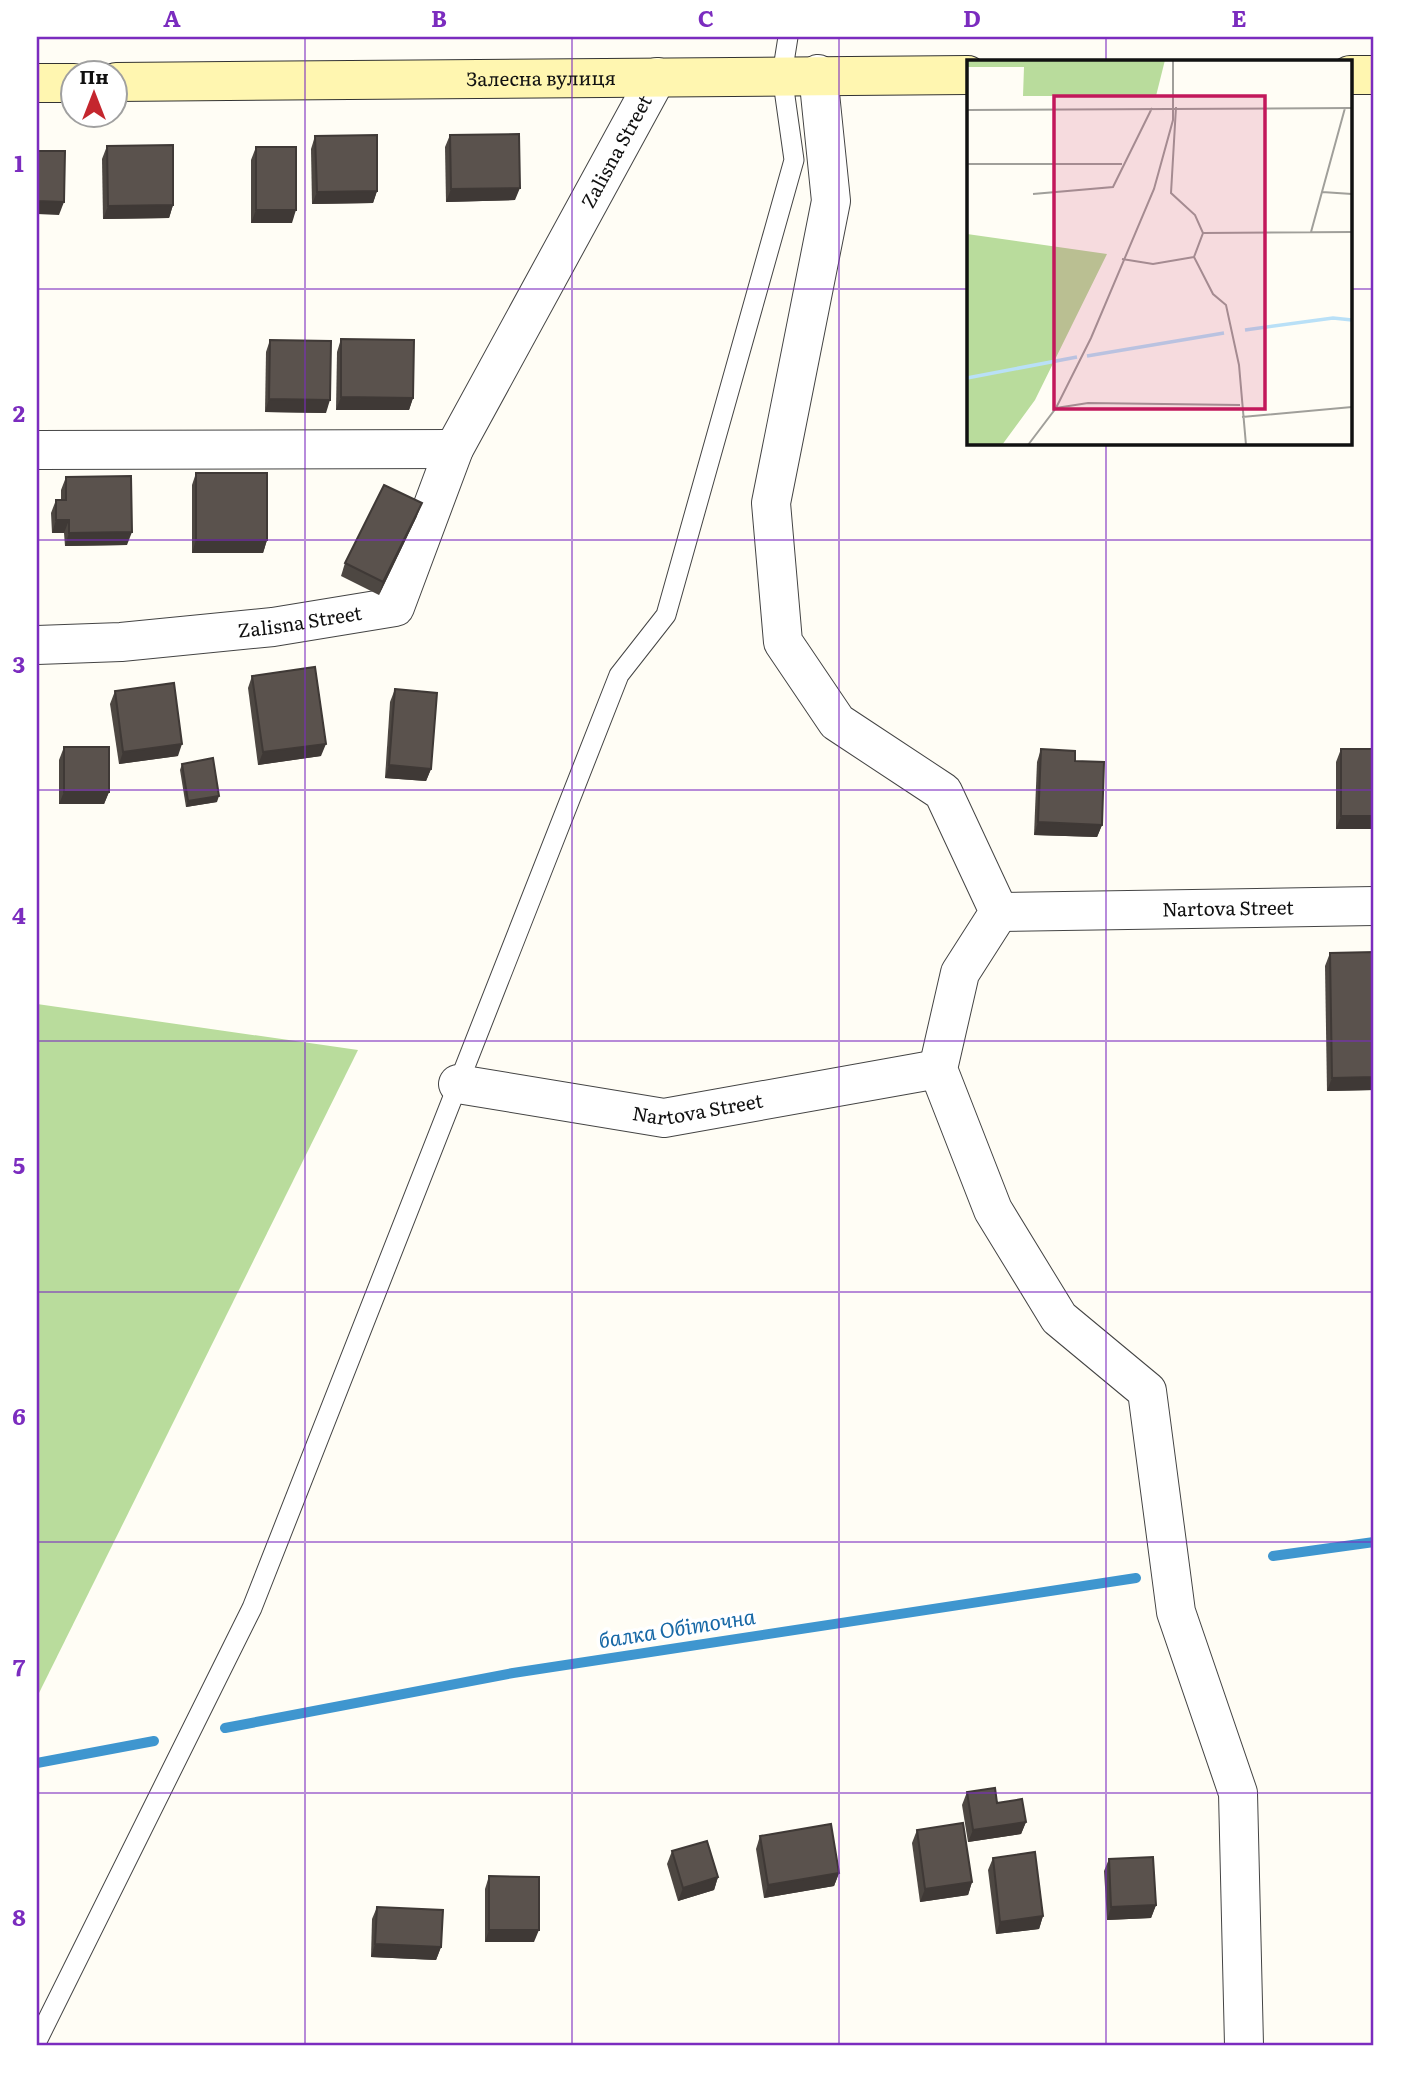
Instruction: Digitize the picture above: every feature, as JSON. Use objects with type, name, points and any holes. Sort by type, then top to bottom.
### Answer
[{"type":"main road","name":"Залесна вулиця","points":[[130,82],[967,75]]},
{"type":"main road","points":[[1352,75],[1374,75]]},
{"type":"main road","points":[[37,83],[60,83]]},
{"type":"street","points":[[800,75],[831,201],[771,503],[783,642],[837,722],[943,792],[999,912],[960,973],[939,1069],[993,1210],[1059,1318],[1147,1391],[1176,1612],[1238,1793],[1244,2045]]},
{"type":"street","name":"Zalisna Street","points":[[37,645],[121,642],[273,627],[395,607],[454,449],[657,77]]},
{"type":"street","points":[[37,450],[454,449]]},
{"type":"street","name":"Nartova Street","points":[[999,912],[1374,906]]},
{"type":"street","name":"Nartova Street","points":[[458,1084],[664,1118],[939,1069]]},
{"type":"lane","points":[[37,2041],[252,1608],[619,675],[666,615],[793,160],[800,75],[788,37]]},
{"type":"green space","points":[[37,1004],[358,1050],[37,1697]]},
{"type":"building","points":[[519,134],[520,188],[451,189],[450,135]]},
{"type":"building","points":[[377,135],[377,191],[317,192],[315,136]]},
{"type":"building","points":[[173,145],[173,205],[108,206],[107,146]]},
{"type":"building","points":[[256,147],[296,147],[296,210],[256,210]]},
{"type":"building","points":[[37,151],[65,151],[64,202],[37,201]]},
{"type":"building","points":[[341,339],[414,340],[413,398],[341,397]]},
{"type":"building","points":[[270,340],[331,341],[330,400],[269,399]]},
{"type":"building","points":[[196,473],[267,473],[267,540],[196,540]]},
{"type":"building","points":[[131,476],[132,532],[69,533],[69,520],[56,520],[56,500],[66,500],[66,477]]},
{"type":"building","points":[[384,485],[422,503],[383,582],[345,563]]},
{"type":"building","points":[[315,667],[326,744],[263,752],[252,676]]},
{"type":"building","points":[[174,683],[182,744],[123,752],[115,691]]},
{"type":"building","points":[[395,689],[437,693],[431,769],[389,765]]},
{"type":"building","points":[[64,747],[109,747],[109,792],[64,792]]},
{"type":"building","points":[[1041,749],[1075,751],[1075,761],[1104,762],[1102,825],[1038,822]]},
{"type":"building","points":[[1341,749],[1374,749],[1374,816],[1341,816]]},
{"type":"building","points":[[213,758],[219,796],[188,801],[182,764]]},
{"type":"building","points":[[1374,952],[1374,1077],[1332,1078],[1330,953]]},
{"type":"building","points":[[995,1788],[997,1803],[1022,1799],[1026,1822],[973,1830],[967,1792]]},
{"type":"building","points":[[963,1823],[972,1882],[925,1889],[917,1830]]},
{"type":"building","points":[[831,1824],[839,1873],[768,1885],[760,1836]]},
{"type":"building","points":[[707,1841],[718,1877],[683,1888],[672,1851]]},
{"type":"building","points":[[1035,1852],[1043,1916],[1000,1922],[993,1858]]},
{"type":"building","points":[[1153,1857],[1156,1905],[1111,1907],[1109,1859]]},
{"type":"building","points":[[489,1876],[539,1877],[539,1930],[489,1930]]},
{"type":"building","points":[[377,1907],[443,1910],[441,1947],[375,1944]]},
{"type":"waterway","name":"балка Обіточна","points":[[1273,1556],[1374,1542]]},
{"type":"waterway","name":"балка Обіточна","points":[[225,1728],[513,1673],[1136,1578]]},
{"type":"waterway","name":"балка Обіточна","points":[[37,1763],[154,1741]]}]
